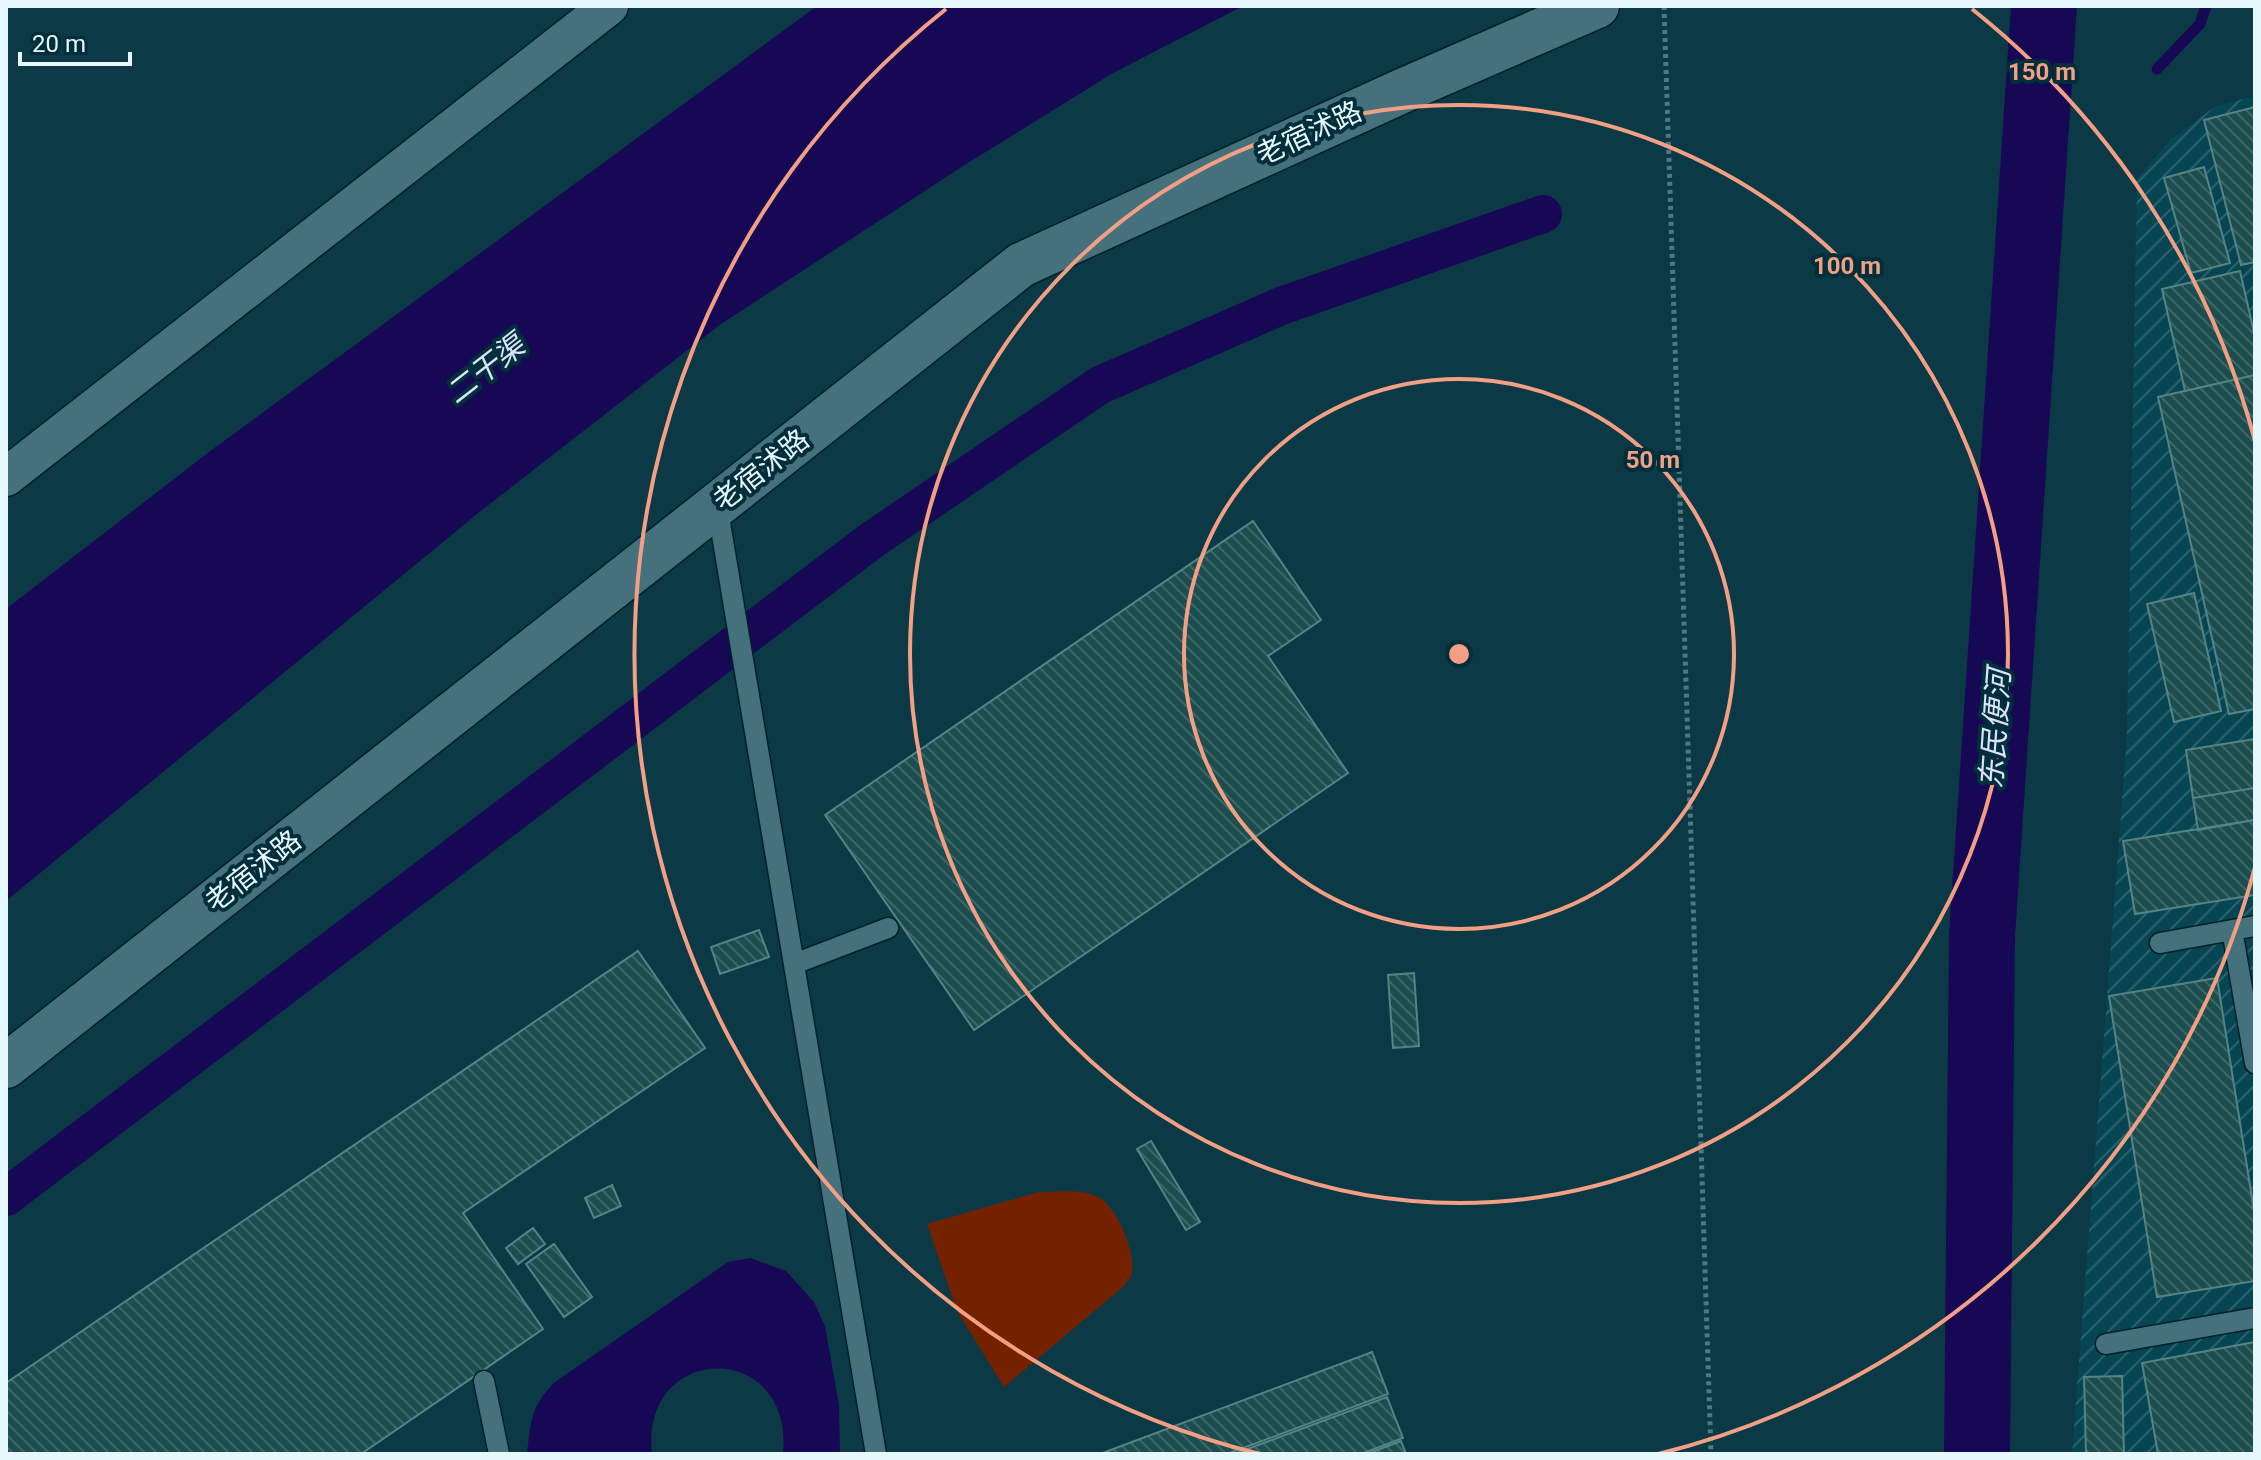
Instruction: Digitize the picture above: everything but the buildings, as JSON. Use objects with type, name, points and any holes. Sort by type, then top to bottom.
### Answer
[{"type":"main road","name":"老宿沭路","points":[[6,1066],[1021,265],[1402,91],[1597,6]]},
{"type":"street","points":[[6,477],[609,6]]},
{"type":"lane","points":[[717,505],[876,1454]]},
{"type":"lane","points":[[2160,943],[2255,926]]},
{"type":"lane","points":[[794,964],[888,928]]},
{"type":"lane","points":[[2232,930],[2255,1063]]},
{"type":"lane","points":[[2106,1344],[2255,1318]]},
{"type":"lane","points":[[484,1381],[499,1454]]},
{"type":"path","points":[[1664,6],[1711,1454]]},
{"type":"shaded area","points":[[2255,96],[2255,1454],[2072,1454],[2127,735],[2137,179],[2171,139],[2216,106]]},
{"type":"shaded area","points":[[1039,1192],[1086,1193],[1106,1203],[1129,1245],[1131,1276],[1124,1286],[1004,1387],[957,1311],[927,1224]]},
{"type":"water","name":"二干渠","points":[[817,6],[1243,6],[1113,73],[963,166],[721,324],[482,510],[6,901],[6,609],[209,452]]},
{"type":"water","points":[[750,1258],[786,1271],[814,1302],[825,1326],[839,1405],[840,1454],[783,1454],[780,1416],[765,1389],[743,1373],[717,1368],[691,1374],[669,1390],[654,1417],[652,1454],[527,1454],[536,1407],[555,1382],[728,1262]]},
{"type":"waterway","name":"东民便河","points":[[1977,1454],[1982,936],[2044,6]]},
{"type":"waterway","points":[[2157,69],[2200,24],[2206,6]]},
{"type":"waterway","points":[[6,1197],[872,540],[1100,385],[1281,306],[1543,214]]}]
